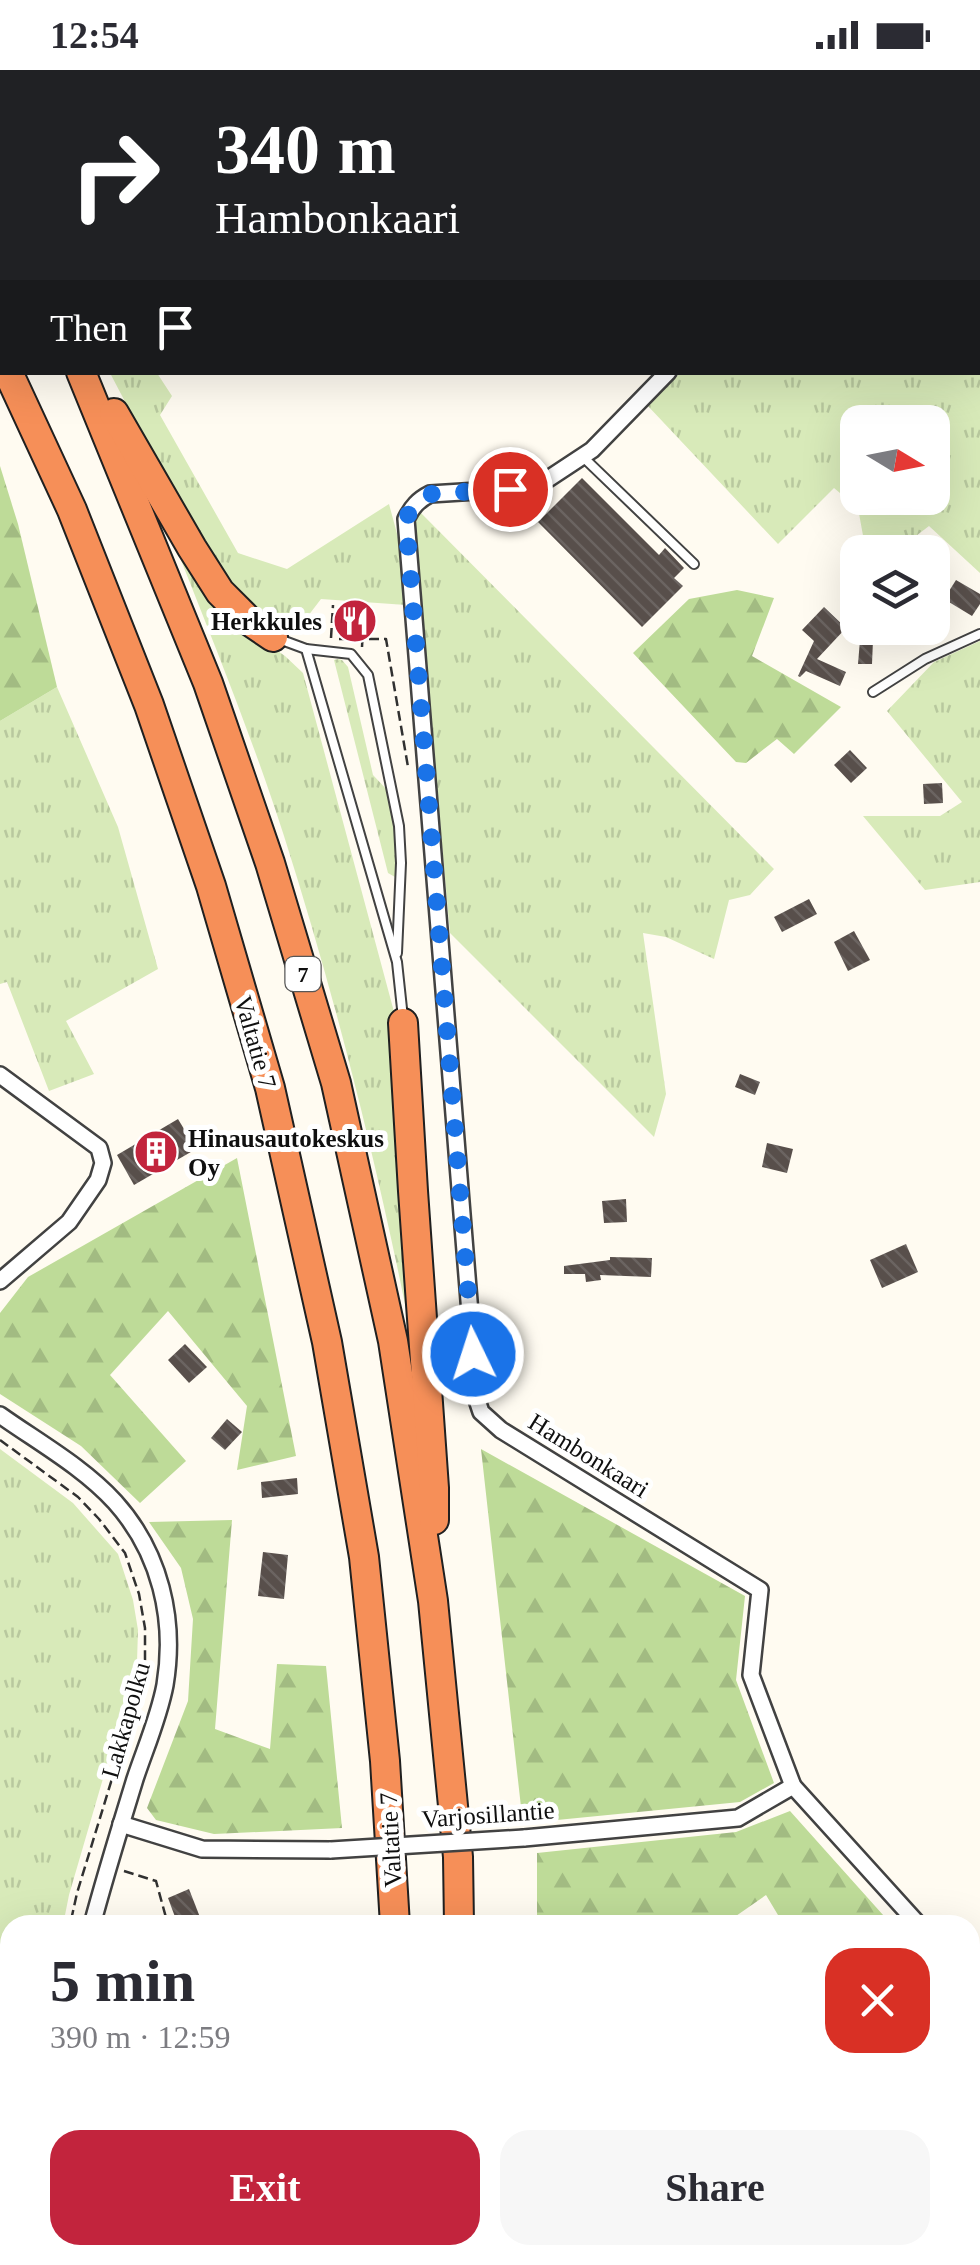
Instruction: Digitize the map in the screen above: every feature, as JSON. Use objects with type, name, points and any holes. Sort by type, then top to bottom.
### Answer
[{"type":"highway","name":"Valtatie 7","points":[[9,375],[72,510],[149,704],[211,886],[270,1088],[326,1342],[364,1557],[385,1761],[394,1915]]},
{"type":"highway","name":"7","points":[[82,375],[208,682],[270,863],[336,1083],[392,1342],[433,1602],[458,1857],[459,1915]]},
{"type":"highway","points":[[94,375],[220,592],[248,620],[274,638]]},
{"type":"highway","points":[[403,1023],[434,1488],[433,1602]]},
{"type":"street","name":"Hambonkaari","points":[[665,375],[592,450],[545,481],[510,489],[430,494],[411,508],[406,519],[476,1400],[481,1412],[501,1430],[760,1590],[752,1675],[793,1786],[910,1915]]},
{"type":"street","points":[[0,1075],[100,1148],[102,1163],[98,1180],[69,1222],[0,1281]]},
{"type":"street","name":"Lakkapolku","points":[[0,1415],[100,1487],[130,1521],[156,1568],[169,1626],[164,1689],[95,1915]]},
{"type":"street","name":"Varjosillantie","points":[[121,1824],[202,1849],[331,1850],[524,1838],[738,1818],[793,1786]]},
{"type":"lane","points":[[582,456],[694,564]]},
{"type":"lane","points":[[873,692],[980,634]]},
{"type":"lane","points":[[274,638],[306,649],[351,654],[368,675],[400,826],[397,962],[403,1023]]},
{"type":"lane","points":[[306,649],[397,962]]},
{"type":"path","points":[[0,1440],[78,1497],[108,1530],[125,1552],[139,1594],[144,1663],[72,1915]]},
{"type":"path","points":[[108,1865],[156,1881],[165,1915]]},
{"type":"green space","points":[[111,375],[158,375],[172,396],[160,415],[238,553],[287,569],[389,504],[399,541],[406,605],[321,599],[295,633],[261,615],[229,584],[173,493]]},
{"type":"green space","points":[[678,375],[980,375],[980,573],[950,545],[950,535],[939,535],[929,526],[917,535],[863,535],[859,515],[950,515],[950,405],[840,405],[840,493],[834,488],[778,544],[647,405]]},
{"type":"green space","points":[[0,466],[57,687],[0,721]]},
{"type":"green space","points":[[418,510],[774,869],[750,895],[729,900],[714,959],[666,937],[643,933],[666,1094],[654,1137],[450,933],[413,549],[412,527]]},
{"type":"green space","points":[[177,550],[253,634],[303,673],[397,1023],[414,1331],[409,1324],[353,1078],[303,896],[233,692]]},
{"type":"green space","points":[[737,590],[774,598],[752,656],[841,707],[794,754],[777,739],[746,763],[736,762],[633,653],[689,599]]},
{"type":"green space","points":[[980,641],[980,882],[925,890],[863,816],[940,816],[962,802],[887,711],[934,662]]},
{"type":"green space","points":[[334,660],[348,667],[373,775],[388,791],[397,842],[395,877],[388,873]]},
{"type":"green space","points":[[57,687],[118,827],[158,969],[66,1021],[94,1074],[49,1091],[7,982],[0,984],[0,721]]},
{"type":"green space","points":[[237,1158],[296,1456],[237,1470],[247,1406],[168,1311],[110,1375],[186,1461],[140,1503],[81,1446],[0,1394],[0,1313],[28,1277]]},
{"type":"green space","points":[[0,1449],[73,1503],[118,1554],[138,1630],[137,1662],[65,1915],[0,1915]]},
{"type":"green space","points":[[481,1449],[745,1596],[736,1680],[774,1783],[740,1802],[557,1820],[521,1807]]},
{"type":"green space","points":[[232,1520],[215,1729],[270,1749],[277,1664],[326,1666],[342,1828],[214,1834],[156,1820],[147,1808],[188,1701],[193,1619],[181,1568],[149,1522]]},
{"type":"green space","points":[[790,1811],[883,1915],[778,1915],[766,1895],[737,1915],[537,1915],[537,1853],[736,1832]]},
{"type":"building","points":[[582,478],[659,555],[665,548],[684,568],[674,578],[683,586],[642,627],[538,522]]},
{"type":"building","points":[[956,580],[980,594],[980,604],[972,616],[950,603],[950,590]]},
{"type":"building","points":[[824,607],[840,622],[840,634],[817,659],[846,672],[840,686],[806,671],[798,676],[814,641],[802,630]]},
{"type":"building","points":[[338,609],[376,612],[375,630],[358,629],[357,635],[336,633]]},
{"type":"building","points":[[860,645],[873,645],[872,664],[858,664]]},
{"type":"building","points":[[850,750],[867,768],[851,783],[834,765]]},
{"type":"building","points":[[942,783],[943,803],[924,804],[923,784]]},
{"type":"building","points":[[809,899],[817,914],[782,932],[774,917]]},
{"type":"building","points":[[854,931],[870,960],[848,971],[834,942]]},
{"type":"building","points":[[740,1074],[760,1082],[755,1095],[735,1087]]},
{"type":"building","name":"Hinausautokeskus Oy","points":[[178,1119],[196,1149],[134,1185],[117,1155]]},
{"type":"building","points":[[767,1143],[793,1149],[787,1173],[762,1167]]},
{"type":"building","points":[[626,1199],[627,1222],[604,1223],[602,1201]]},
{"type":"building","points":[[906,1244],[918,1272],[882,1288],[870,1260]]},
{"type":"building","points":[[610,1257],[652,1258],[651,1277],[600,1275],[601,1280],[586,1282],[585,1274],[564,1274],[564,1266]]},
{"type":"building","points":[[185,1344],[207,1367],[189,1383],[168,1360]]},
{"type":"building","points":[[227,1419],[242,1432],[225,1450],[211,1438]]},
{"type":"building","points":[[297,1478],[298,1494],[262,1498],[261,1482]]},
{"type":"building","points":[[263,1552],[288,1555],[284,1599],[258,1596]]},
{"type":"building","points":[[189,1889],[199,1915],[174,1915],[168,1898]]},
{"type":"place","name":"Herkkules","points":[[355,621]]},
{"type":"place","name":"Hinausautokeskus Oy","points":[[156,1152]]},
{"type":"route","points":[[473,1354],[406,519],[411,508],[430,494],[510,489]]}]
